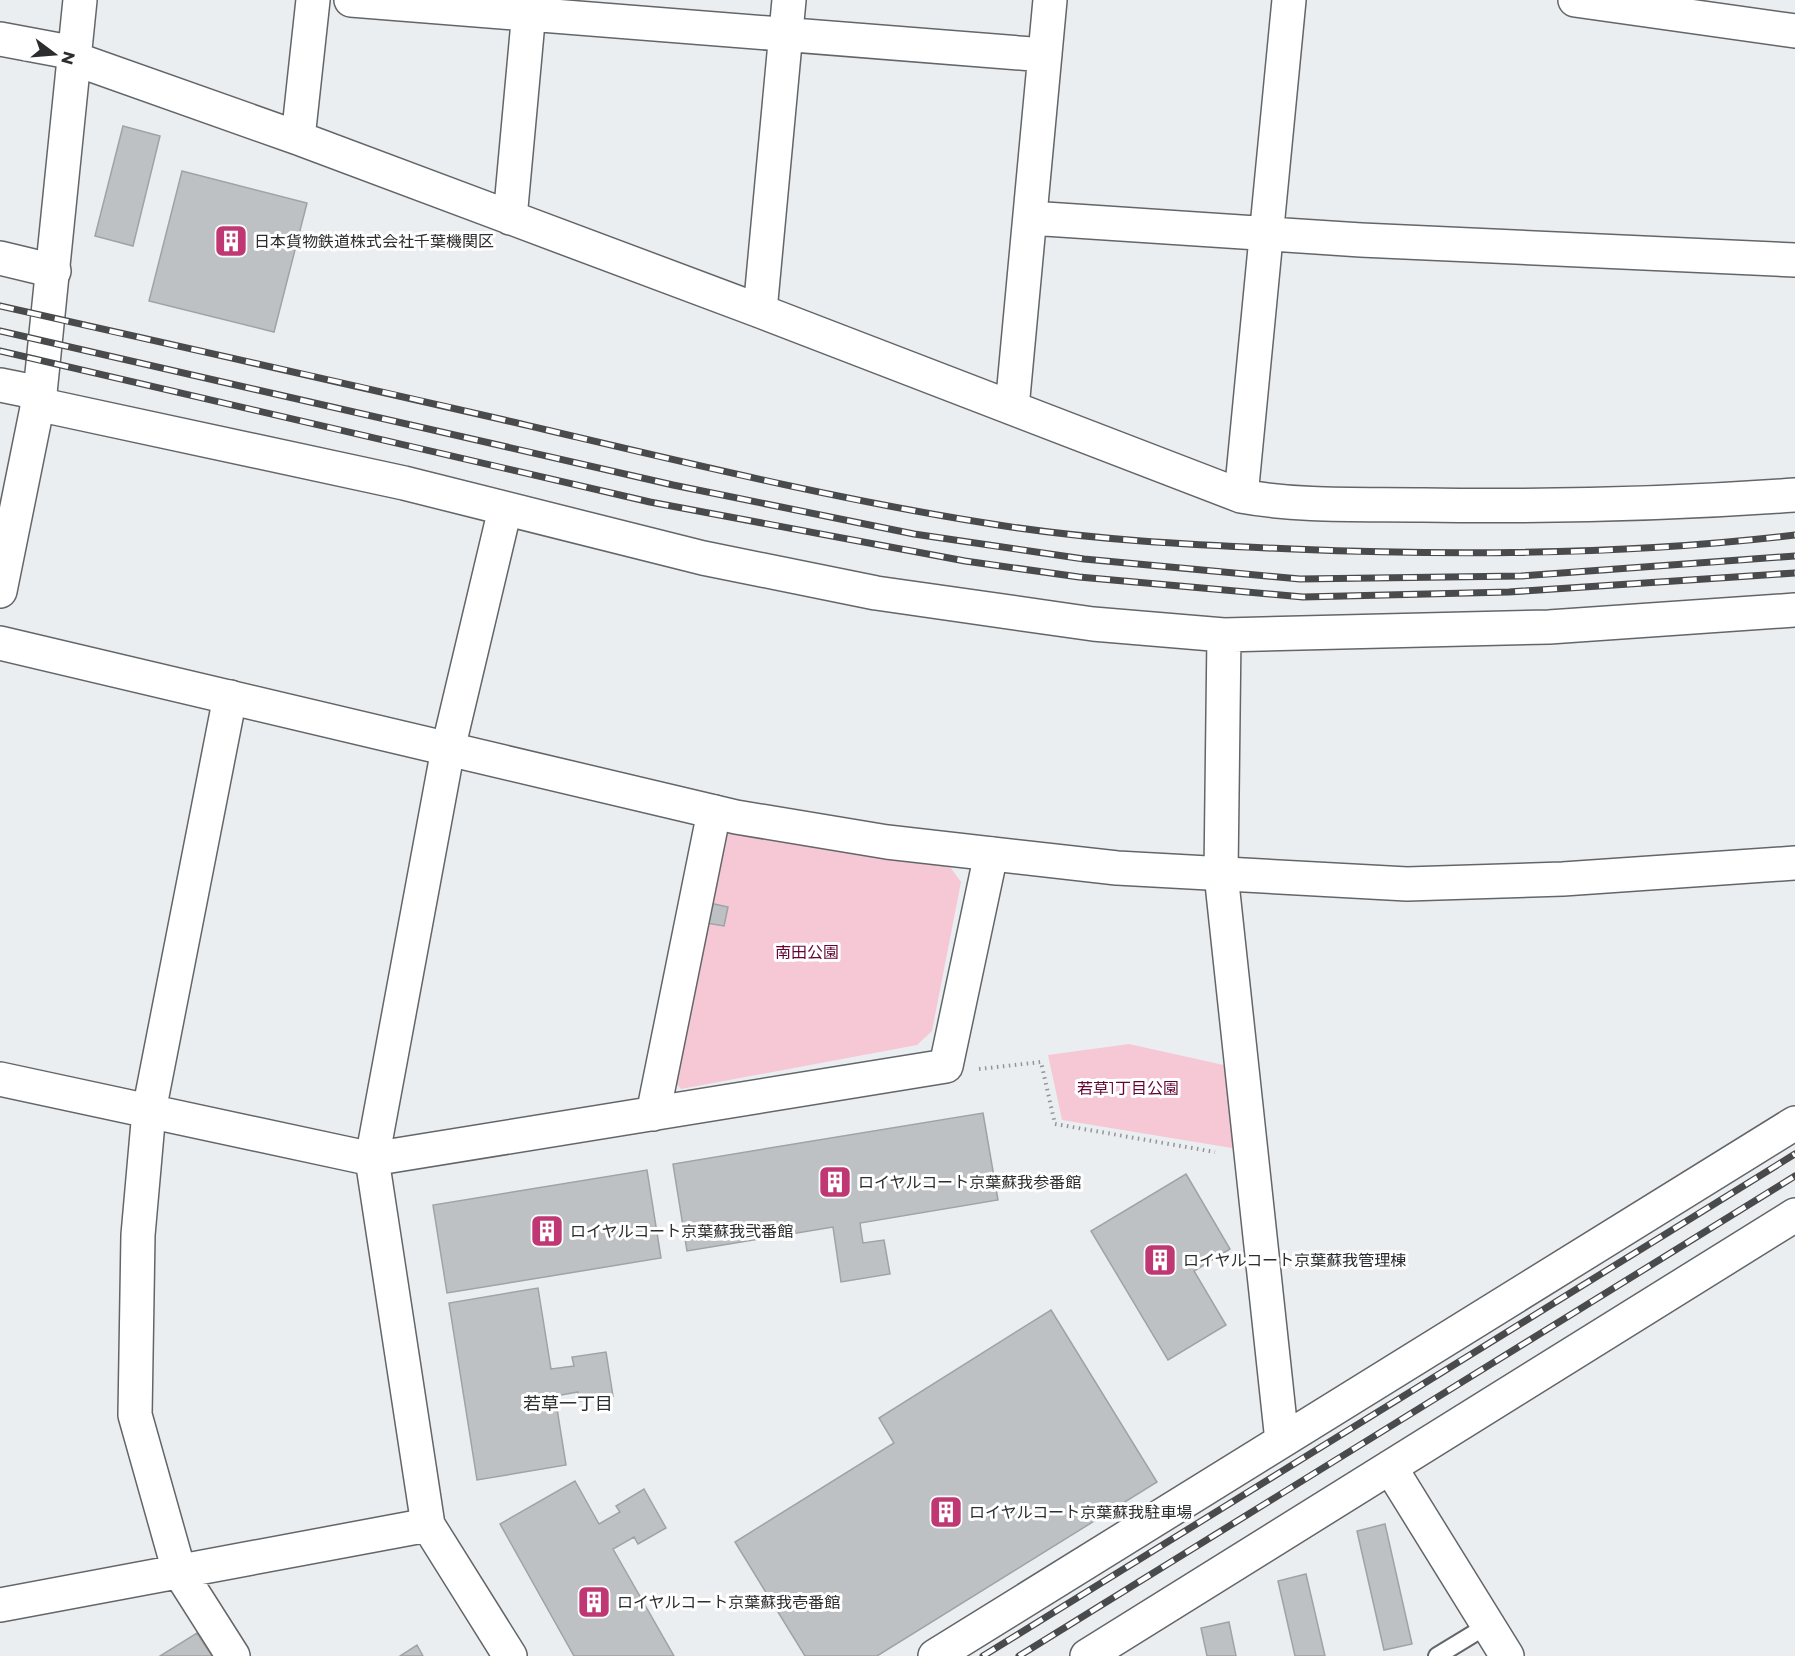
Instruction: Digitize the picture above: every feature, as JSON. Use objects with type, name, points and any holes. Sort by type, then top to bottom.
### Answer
[{"type":"street","points":[[0,591],[39,399],[54,271],[80,0]]},
{"type":"street","points":[[298,138],[313,0]]},
{"type":"street","points":[[351,0],[529,7],[786,34],[1045,55]]},
{"type":"street","points":[[760,311],[789,0]]},
{"type":"street","points":[[1012,408],[1050,0]]},
{"type":"street","points":[[1241,496],[1289,0]]},
{"type":"street","points":[[1575,0],[1795,32]]},
{"type":"street","points":[[510,218],[529,7]]},
{"type":"street","points":[[0,39],[75,56],[298,138],[760,311],[1241,496],[1281,503],[1503,507],[1723,500],[1795,495]]},
{"type":"street","points":[[1030,218],[1265,234],[1795,260]]},
{"type":"street","points":[[0,258],[54,271]]},
{"type":"street","points":[[0,385],[39,399],[393,480],[703,558],[876,593],[1093,624],[1224,635],[1549,627],[1795,610]]},
{"type":"street","points":[[505,508],[448,749],[372,1159],[428,1525],[510,1656]]},
{"type":"street","points":[[1224,635],[1221,874],[1282,1441]]},
{"type":"street","points":[[0,643],[714,812],[887,842],[1117,868],[1407,884],[1563,879],[1795,863]]},
{"type":"street","points":[[230,697],[149,1111],[138,1234],[135,1415],[179,1571],[233,1656]]},
{"type":"street","points":[[653,1114],[714,812]]},
{"type":"street","points":[[0,1079],[372,1159],[946,1066],[991,854]]},
{"type":"street","points":[[935,1656],[1795,1123]]},
{"type":"street","points":[[1095,1654],[1795,1215]]},
{"type":"street","points":[[1390,1467],[1506,1656]]},
{"type":"street","points":[[0,1605],[428,1525]]},
{"type":"lane","points":[[1437,1656],[1488,1625]]},
{"type":"path","points":[[946,1066],[960,1072],[1041,1062],[1055,1125],[1252,1158]]},
{"type":"green space","name":"南田公園","points":[[733,826],[948,864],[961,882],[932,1031],[917,1045],[681,1089],[666,1072],[716,847]]},
{"type":"green space","name":"若草1丁目公園","points":[[1129,1044],[1228,1066],[1238,1149],[1062,1120],[1048,1055]]},
{"type":"building","points":[[123,126],[160,136],[133,246],[95,236]]},
{"type":"building","name":"日本貨物鉄道株式会社千葉機関区","points":[[182,171],[307,203],[274,332],[149,301]]},
{"type":"building","points":[[710,903],[728,907],[724,926],[706,923]]},
{"type":"building","name":"ロイヤルコート京葉蘇我参番館","points":[[983,1113],[998,1200],[860,1223],[863,1243],[884,1240],[890,1274],[841,1282],[833,1227],[687,1251],[673,1164]]},
{"type":"building","name":"ロイヤルコート京葉蘇我弐番館","points":[[647,1170],[661,1258],[447,1293],[433,1205]]},
{"type":"building","name":"ロイヤルコート京葉蘇我管理棟","points":[[1186,1174],[1230,1249],[1194,1271],[1226,1325],[1168,1360],[1091,1231]]},
{"type":"building","points":[[538,1288],[551,1369],[574,1366],[572,1357],[606,1352],[613,1396],[579,1401],[578,1392],[555,1396],[566,1465],[477,1480],[449,1303]]},
{"type":"building","name":"ロイヤルコート京葉蘇我駐車場","points":[[1051,1310],[1157,1482],[877,1656],[805,1656],[735,1542],[894,1443],[879,1418]]},
{"type":"building","name":"ロイヤルコート京葉蘇我壱番館","points":[[575,1481],[599,1524],[620,1512],[616,1506],[644,1489],[666,1528],[638,1544],[634,1537],[613,1549],[674,1656],[574,1656],[500,1524]]},
{"type":"building","points":[[1385,1524],[1412,1644],[1384,1650],[1357,1531]]},
{"type":"building","points":[[1306,1574],[1325,1656],[1295,1656],[1278,1581]]},
{"type":"building","points":[[1229,1622],[1236,1656],[1207,1656],[1201,1628]]},
{"type":"building","points":[[197,1633],[212,1656],[160,1656]]},
{"type":"building","points":[[417,1645],[423,1656],[400,1656]]},
{"type":"railway","points":[[0,306],[806,489],[930,514],[1029,530],[1179,544],[1418,553],[1544,552],[1670,547],[1795,535]]},
{"type":"railway","points":[[0,331],[673,485],[914,534],[1084,559],[1300,579],[1521,576],[1795,556]]},
{"type":"railway","points":[[0,351],[650,502],[965,561],[1079,577],[1303,597],[1509,592],[1795,573]]},
{"type":"railway","points":[[983,1656],[1795,1154]]},
{"type":"railway","points":[[1019,1656],[1795,1176]]},
{"type":"place","name":"日本貨物鉄道株式会社千葉機関区","points":[[231,241]]},
{"type":"place","name":"ロイヤルコート京葉蘇我参番館","points":[[835,1182]]},
{"type":"place","name":"ロイヤルコート京葉蘇我弐番館","points":[[547,1231]]},
{"type":"place","name":"ロイヤルコート京葉蘇我管理棟","points":[[1160,1260]]},
{"type":"place","name":"ロイヤルコート京葉蘇我駐車場","points":[[946,1512]]},
{"type":"place","name":"ロイヤルコート京葉蘇我壱番館","points":[[594,1602]]},
{"type":"district","name":"若草一丁目","points":[[568,1404]]}]
